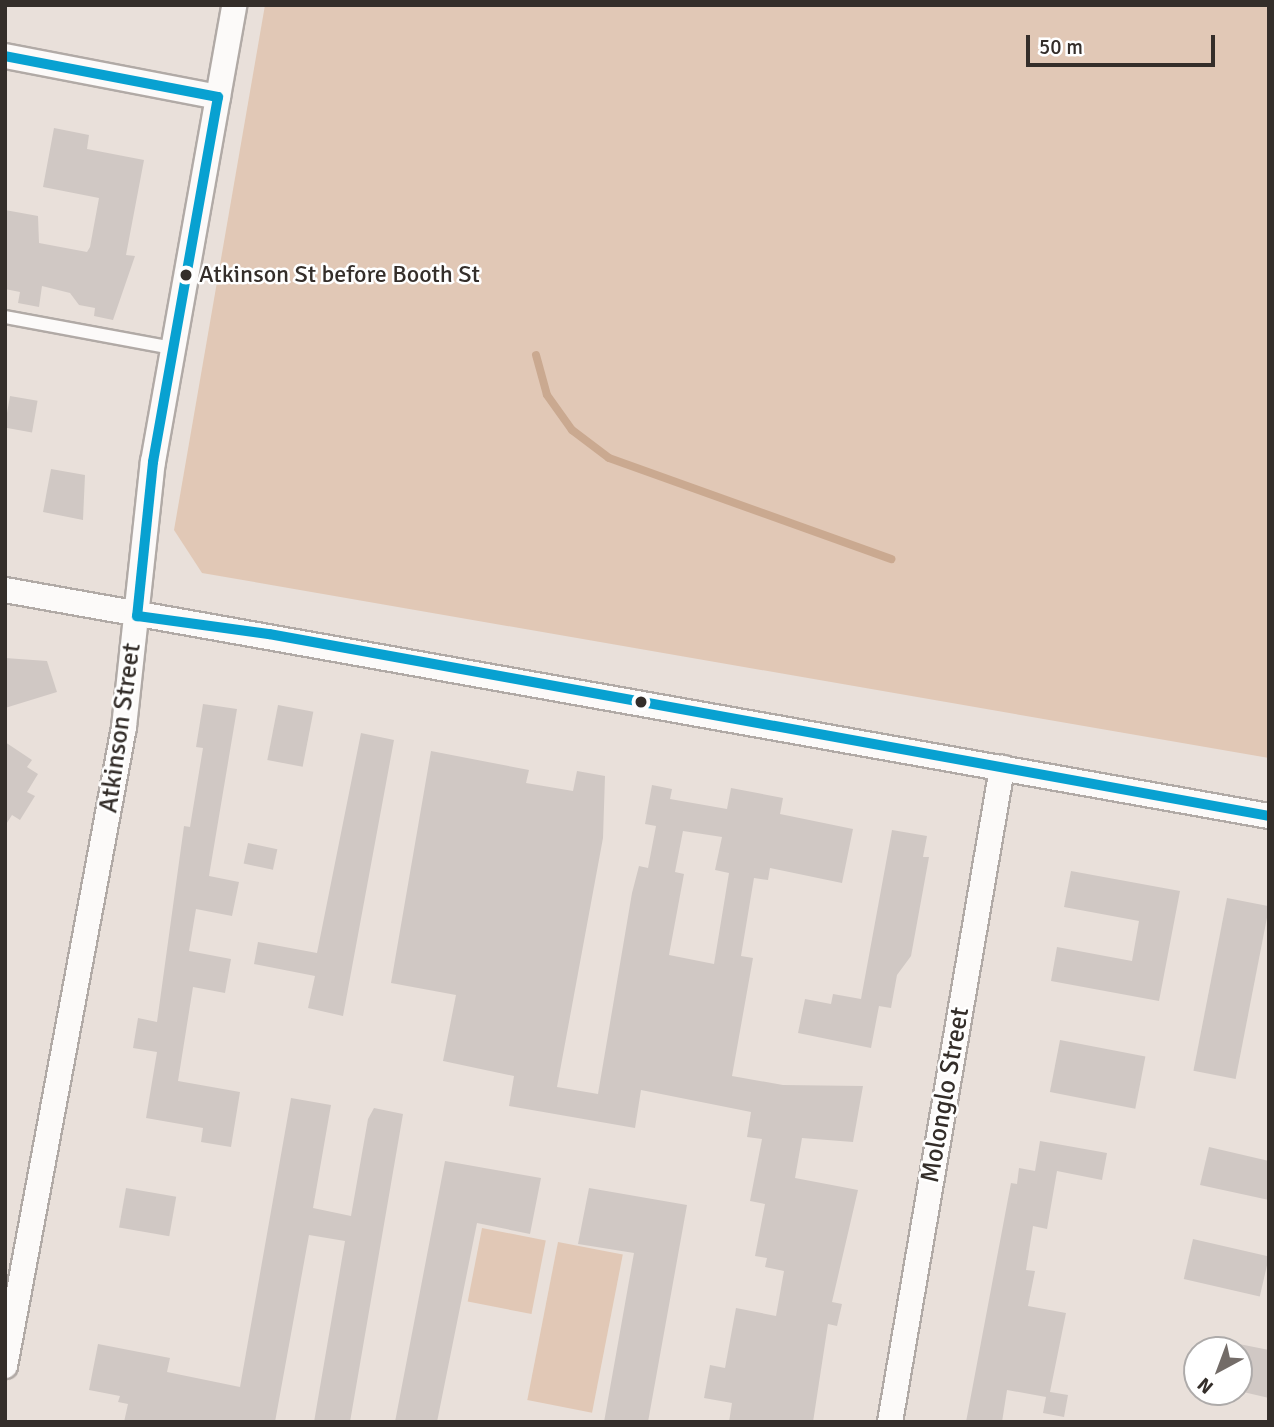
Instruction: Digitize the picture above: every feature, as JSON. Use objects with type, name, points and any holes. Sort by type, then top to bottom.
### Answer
[{"type":"street","name":"Atkinson Street","points":[[5,1366],[98,885],[173,348],[234,5]]},
{"type":"street","points":[[5,56],[218,97]]},
{"type":"street","points":[[5,590],[137,616],[295,638],[1269,816]]},
{"type":"street","name":"Molonglo Street","points":[[890,1422],[1002,768]]},
{"type":"lane","points":[[5,317],[173,348]]},
{"type":"shaded area","points":[[265,5],[1269,5],[1269,758],[202,573],[174,530]]},
{"type":"shaded area","points":[[482,1228],[546,1240],[531,1314],[468,1302]]},
{"type":"shaded area","points":[[558,1242],[623,1255],[592,1413],[527,1400]]},
{"type":"building","points":[[54,128],[89,135],[87,149],[144,160],[126,255],[135,256],[113,320],[94,316],[95,308],[79,305],[70,293],[42,286],[39,307],[18,303],[20,292],[5,289],[5,210],[38,216],[39,243],[87,252],[90,247],[99,198],[43,187]]},
{"type":"building","points":[[10,396],[38,401],[32,432],[5,428]]},
{"type":"building","points":[[51,469],[85,475],[83,520],[43,512]]},
{"type":"building","points":[[5,658],[47,661],[57,692],[5,708]]},
{"type":"building","points":[[203,704],[237,709],[209,876],[239,882],[232,916],[196,909],[189,951],[231,959],[225,993],[193,987],[178,1081],[240,1092],[231,1147],[201,1142],[203,1128],[146,1118],[157,1052],[133,1048],[138,1018],[157,1022],[184,826],[190,827],[203,748],[196,747]]},
{"type":"building","points":[[278,705],[313,712],[303,767],[267,760]]},
{"type":"building","points":[[361,733],[394,740],[343,1016],[308,1008],[315,976],[254,964],[258,942],[317,953]]},
{"type":"building","points":[[5,742],[32,760],[27,767],[38,774],[27,792],[35,796],[20,820],[12,815],[5,826]]},
{"type":"building","points":[[431,751],[529,770],[526,783],[573,791],[577,771],[605,776],[603,838],[557,1087],[598,1094],[632,893],[639,866],[648,868],[656,826],[645,824],[652,785],[672,789],[670,799],[727,809],[731,788],[783,798],[780,814],[853,829],[842,883],[770,868],[768,880],[754,878],[741,956],[753,958],[732,1076],[783,1085],[863,1086],[853,1142],[802,1138],[795,1178],[858,1190],[832,1302],[842,1304],[837,1326],[828,1324],[813,1422],[729,1422],[732,1403],[704,1398],[710,1365],[725,1368],[736,1308],[776,1316],[784,1271],[765,1267],[767,1258],[755,1256],[765,1204],[750,1201],[762,1139],[747,1137],[751,1112],[641,1090],[635,1128],[509,1106],[514,1076],[443,1061],[456,995],[391,983]],"holes":[[[683,831],[722,837],[715,870],[729,873],[714,964],[669,955],[684,874],[675,872]]]},
{"type":"building","points":[[892,830],[927,836],[923,857],[929,857],[911,956],[897,975],[891,1008],[879,1006],[871,1048],[798,1033],[805,999],[831,1004],[833,994],[861,999]]},
{"type":"building","points":[[248,843],[277,849],[273,870],[244,864]]},
{"type":"building","points":[[1071,871],[1180,891],[1159,1001],[1051,981],[1057,947],[1132,961],[1139,921],[1064,907]]},
{"type":"building","points":[[1227,898],[1269,906],[1236,1079],[1193,1071]]},
{"type":"building","points":[[1060,1040],[1145,1057],[1135,1109],[1050,1092]]},
{"type":"building","points":[[291,1098],[331,1105],[313,1208],[351,1216],[368,1119],[374,1108],[403,1114],[350,1422],[314,1422],[345,1241],[309,1235],[275,1422],[124,1422],[128,1404],[118,1402],[120,1396],[89,1390],[98,1344],[170,1358],[167,1372],[240,1387]]},
{"type":"building","points":[[1040,1141],[1107,1153],[1102,1180],[1057,1171],[1047,1229],[1033,1226],[1026,1270],[1035,1271],[1028,1306],[1066,1313],[1050,1392],[1068,1395],[1064,1417],[1043,1413],[1046,1397],[1007,1390],[1002,1422],[966,1422],[1011,1183],[1017,1184],[1019,1168],[1035,1171]]},
{"type":"building","points":[[1209,1147],[1269,1161],[1269,1200],[1200,1185]]},
{"type":"building","points":[[445,1161],[541,1178],[530,1234],[477,1223],[437,1422],[395,1422]]},
{"type":"building","points":[[126,1188],[176,1197],[169,1236],[119,1227]]},
{"type":"building","points":[[589,1188],[687,1205],[648,1422],[604,1422],[634,1253],[578,1244]]},
{"type":"building","points":[[1193,1239],[1269,1257],[1260,1296],[1184,1279]]},
{"type":"building","points":[[1253,1347],[1269,1350],[1269,1398],[1253,1394]]},
{"type":"waterway","points":[[536,355],[547,395],[572,430],[609,458],[891,559]]},
{"type":"transit line","points":[[5,56],[218,97],[153,462],[137,616],[269,634],[1269,816]]},
{"type":"place","name":"Atkinson St before Booth St","points":[[186,275]]}]
